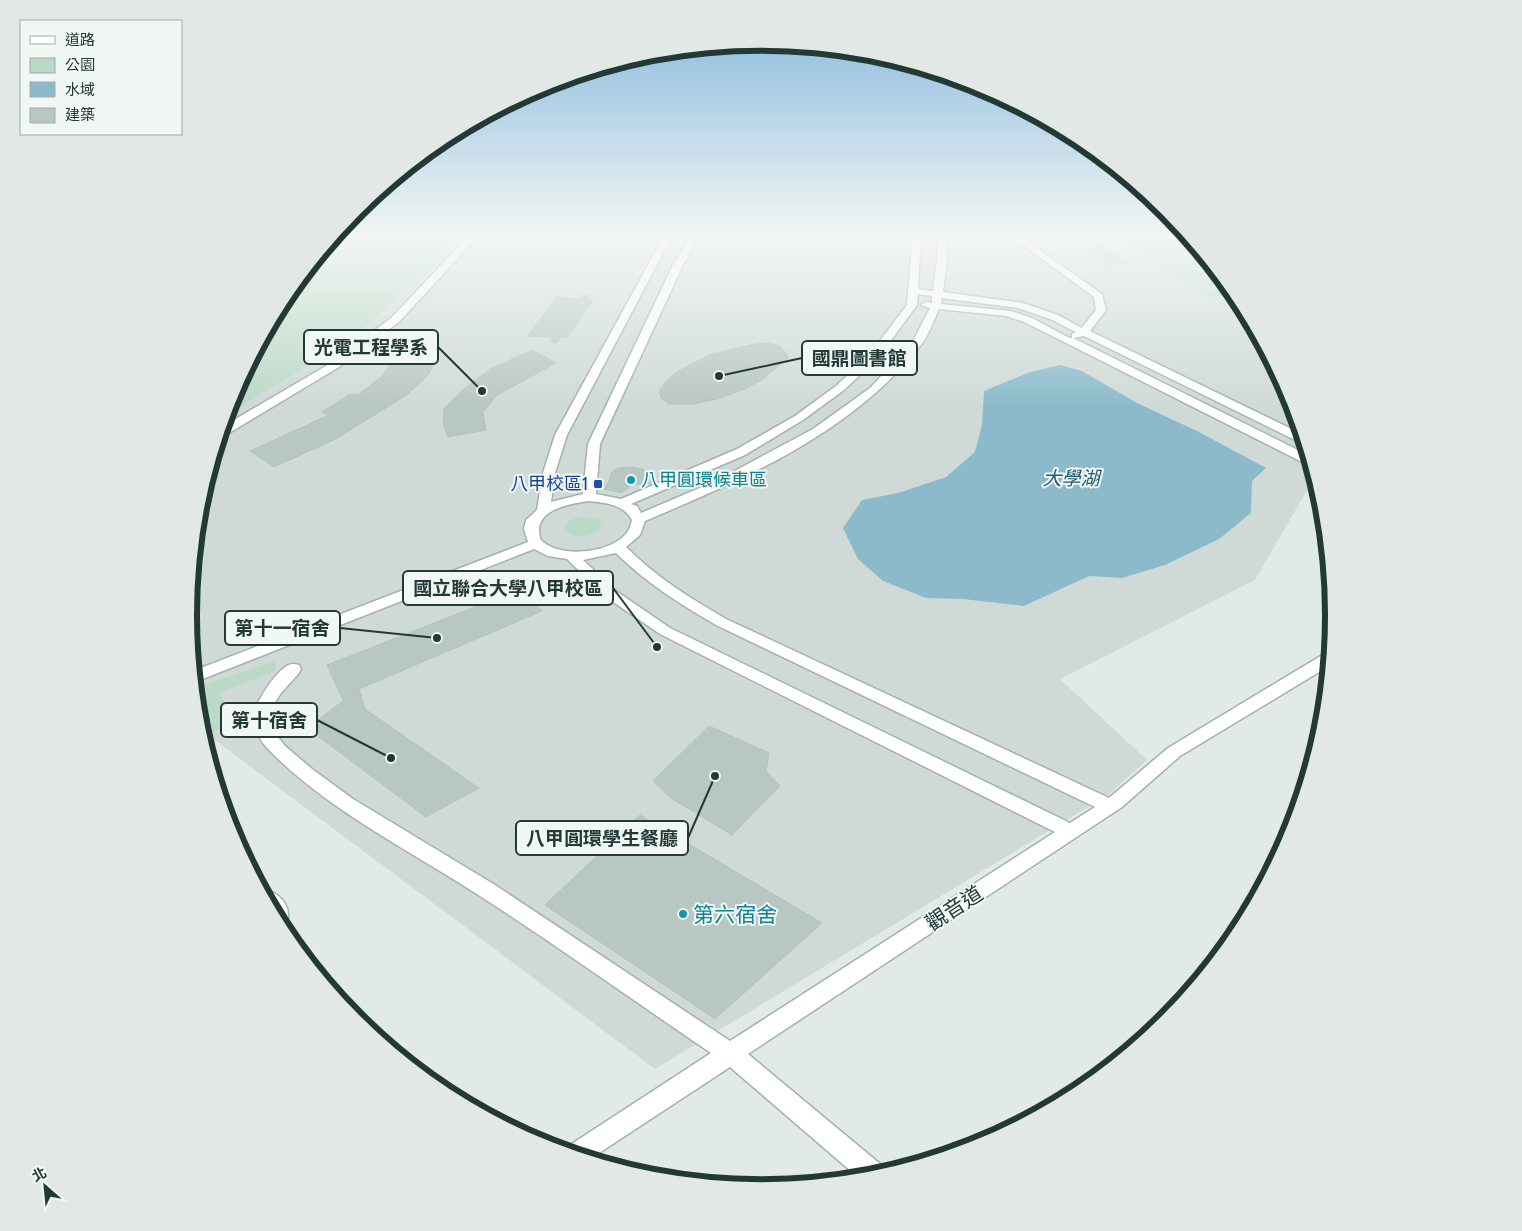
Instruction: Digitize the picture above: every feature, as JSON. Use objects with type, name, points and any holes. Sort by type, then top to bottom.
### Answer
[{"type":"street","points":[[230,427],[335,365],[395,320],[422,291]]},
{"type":"street","points":[[543,511],[549,472],[561,434],[638,291]]},
{"type":"street","points":[[589,497],[594,444],[666,291]]},
{"type":"street","points":[[639,519],[721,484],[817,432],[874,390],[917,344],[937,300],[938,291]]},
{"type":"street","points":[[1068,340],[1084,332],[1101,310],[1099,296],[1093,291]]},
{"type":"street","points":[[622,503],[741,452],[799,418],[840,388],[874,356],[912,305],[914,292],[937,300],[1007,313],[1028,320],[1302,457]]},
{"type":"street","points":[[912,305],[937,300],[1020,305],[1054,317],[1295,435]]},
{"type":"street","points":[[589,497],[622,503],[633,510],[639,519],[638,529],[631,539],[619,548],[597,555],[572,557],[557,555],[536,544],[531,537],[530,529],[533,522],[543,511],[564,502],[589,497]]},
{"type":"street","points":[[200,674],[536,544]]},
{"type":"street","points":[[619,548],[633,563],[672,594],[721,622],[1110,806]]},
{"type":"street","points":[[572,557],[611,594],[666,631],[1071,832]]},
{"type":"street","name":"觀音道","points":[[582,1151],[1110,806],[1174,752],[1323,662]]},
{"type":"street","points":[[293,669],[275,689],[260,713],[264,732],[279,750],[306,774],[347,804],[488,891],[731,1054],[867,1170]]},
{"type":"shaded area","points":[[324,291],[1223,291],[1250,333],[1267,366],[1295,434],[1311,492],[1306,492],[1255,580],[1060,679],[1147,760],[1108,795],[655,1069],[210,736],[198,652],[198,579],[202,542],[216,469],[227,434],[252,374]]},
{"type":"green space","points":[[299,291],[403,291],[352,339],[237,409],[272,333]]},
{"type":"green space","points":[[1199,291],[1223,291],[1227,297],[1218,295],[1211,299]]},
{"type":"green space","points":[[580,517],[597,519],[601,527],[594,533],[586,536],[568,533],[565,527],[570,520]]},
{"type":"green space","points":[[275,661],[275,671],[219,693],[237,722],[210,734],[202,686]]},
{"type":"water","name":"大學湖","points":[[1060,365],[1082,371],[1135,402],[1199,432],[1266,468],[1252,481],[1251,513],[1219,539],[1165,565],[1122,578],[1089,576],[1024,606],[963,599],[926,598],[883,581],[858,559],[843,528],[862,500],[898,493],[946,477],[975,452],[982,425],[984,391],[1030,372]]},
{"type":"building","points":[[583,295],[590,295],[588,299],[593,300],[568,337],[561,337],[557,343],[550,342],[553,337],[528,336],[556,297],[581,299]]},
{"type":"building","points":[[769,343],[780,346],[789,357],[762,380],[721,398],[694,404],[669,404],[661,398],[659,392],[663,385],[675,373],[692,364],[712,354],[755,344]]},
{"type":"building","points":[[532,350],[556,363],[497,395],[483,412],[486,430],[448,437],[443,424],[444,409],[465,388],[492,368]]},
{"type":"building","points":[[395,358],[437,358],[428,375],[408,394],[336,439],[274,467],[250,451],[329,415],[322,412],[349,395],[358,395],[381,377]]},
{"type":"building","name":"八甲圓環候車區","points":[[632,467],[643,469],[650,476],[653,483],[632,485],[621,493],[604,489],[609,482],[611,473],[618,468]]},
{"type":"building","points":[[521,589],[542,611],[359,689],[343,700],[327,665]]},
{"type":"building","points":[[359,689],[365,709],[479,788],[426,817],[307,728]]},
{"type":"building","points":[[709,726],[769,753],[766,771],[780,786],[732,835],[671,798],[653,781]]},
{"type":"building","name":"第六宿舍","points":[[640,815],[822,923],[715,1019],[545,905]]},
{"type":"place","name":"國鼎圖書館","points":[[719,376]]},
{"type":"place","name":"光電工程學系","points":[[482,391]]},
{"type":"place","name":"八甲圓環候車區","points":[[631,480]]},
{"type":"place","name":"八甲校區1","points":[[598,484]]},
{"type":"place","name":"第十一宿舍","points":[[437,638]]},
{"type":"place","name":"國立聯合大學八甲校區","points":[[657,647]]},
{"type":"place","name":"第十宿舍","points":[[391,758]]},
{"type":"place","name":"八甲圓環學生餐廳","points":[[715,776]]},
{"type":"place","name":"第六宿舍","points":[[683,914]]}]
